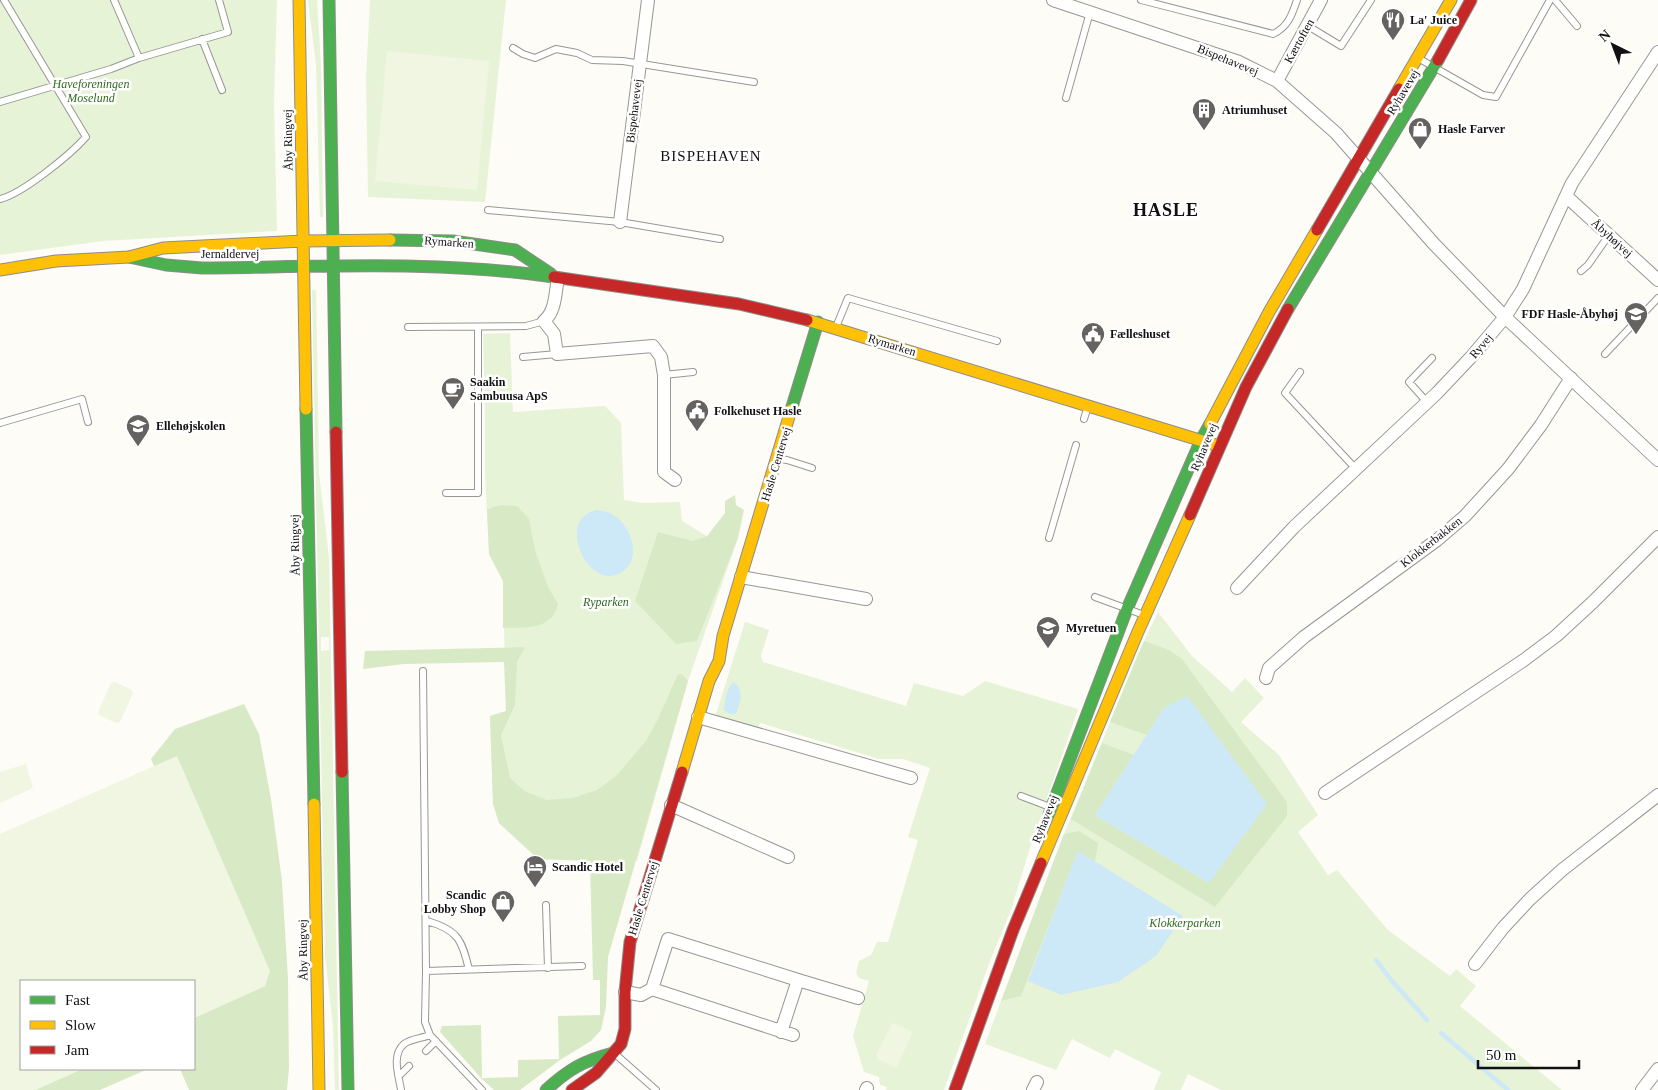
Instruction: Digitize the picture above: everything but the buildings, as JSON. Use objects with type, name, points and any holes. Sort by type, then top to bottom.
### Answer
[{"type":"street","name":"Åby Ringvej","points":[[299,0],[319,1090]]},
{"type":"street","points":[[329,0],[332,266],[348,1090]]},
{"type":"street","name":"Bispehavevej","points":[[620,222],[648,0]]},
{"type":"street","name":"Bispehavevej","points":[[1053,0],[1239,62],[1277,82],[1336,133],[1371,172]]},
{"type":"street","name":"Kærtoften","points":[[1277,82],[1322,0]]},
{"type":"street","name":"Ryhavevej","points":[[1013,930],[1036,848],[1127,608],[1201,440],[1269,312],[1451,0]]},
{"type":"street","name":"Ryhavevej","points":[[955,1090],[1013,930],[1145,615],[1246,387],[1282,320],[1434,68],[1471,0]]},
{"type":"street","name":"Ryvej","points":[[1236,588],[1294,527],[1427,402],[1472,356],[1505,317],[1523,289],[1572,183],[1658,52]]},
{"type":"street","points":[[1371,172],[1434,244],[1505,317],[1658,460]]},
{"type":"street","name":"Åbyhøjvej","points":[[1566,196],[1658,280]]},
{"type":"street","name":"Jernaldervej","points":[[0,270],[56,261],[129,257],[163,248],[332,241]]},
{"type":"street","name":"Rymarken","points":[[332,241],[454,241],[515,250],[558,278]]},
{"type":"street","name":"Jernaldervej","points":[[129,257],[166,265],[202,268],[332,266]]},
{"type":"street","name":"Rymarken","points":[[332,266],[422,266],[520,272],[739,304],[836,327],[1219,446]]},
{"type":"street","points":[[558,278],[554,305],[550,316],[544,320],[554,334],[557,354],[653,346],[661,357],[664,375],[664,472],[675,480]]},
{"type":"street","name":"Hasle Centervej","points":[[572,1090],[596,1073],[621,1044],[625,1028],[625,992],[630,942],[709,681],[719,661],[723,636],[818,322]]},
{"type":"street","name":"Klokkerbakken","points":[[1266,678],[1269,668],[1304,637],[1437,540],[1465,516],[1508,469],[1541,425],[1571,378]]},
{"type":"street","points":[[1326,793],[1524,660],[1556,636],[1658,537]]},
{"type":"street","points":[[741,576],[866,599]]},
{"type":"street","points":[[698,717],[911,778]]},
{"type":"street","points":[[1475,964],[1530,898],[1562,870],[1658,795]]},
{"type":"street","points":[[671,805],[788,857]]},
{"type":"street","points":[[652,990],[668,940],[858,998]]},
{"type":"street","points":[[625,992],[640,995],[652,990],[787,1034],[798,980]]},
{"type":"street","points":[[546,1090],[564,1074],[590,1059],[613,1053]]},
{"type":"street","points":[[1642,1090],[1658,1069]]},
{"type":"lane","points":[[0,199],[8,198],[37,178],[75,150],[86,138],[4,0]]},
{"type":"lane","points":[[114,0],[139,58]]},
{"type":"lane","points":[[0,102],[228,32],[219,0]]},
{"type":"lane","points":[[1141,0],[1273,34],[1283,30],[1292,17],[1298,0]]},
{"type":"lane","points":[[1308,26],[1341,46],[1371,0]]},
{"type":"lane","points":[[1417,57],[1484,95],[1496,97],[1550,0]]},
{"type":"lane","points":[[1555,0],[1577,26]]},
{"type":"lane","points":[[1066,98],[1090,12]]},
{"type":"lane","points":[[202,39],[222,90]]},
{"type":"lane","points":[[513,48],[535,58],[556,49],[577,52],[592,60],[623,61],[754,82]]},
{"type":"lane","points":[[488,210],[620,222],[720,239]]},
{"type":"lane","points":[[1581,271],[1588,265],[1609,234]]},
{"type":"lane","points":[[836,327],[848,298],[997,341]]},
{"type":"lane","points":[[1605,354],[1658,298]]},
{"type":"lane","points":[[408,327],[526,326],[544,320]]},
{"type":"lane","points":[[446,493],[478,493],[478,327]]},
{"type":"lane","points":[[523,357],[557,354]]},
{"type":"lane","points":[[1427,402],[1409,382],[1432,358]]},
{"type":"lane","points":[[664,375],[693,372]]},
{"type":"lane","points":[[1300,372],[1286,393],[1356,469]]},
{"type":"lane","points":[[0,422],[82,399],[88,422]]},
{"type":"lane","points":[[1084,419],[1088,405]]},
{"type":"lane","points":[[1048,538],[1076,445]]},
{"type":"lane","points":[[778,459],[812,468]]},
{"type":"lane","points":[[1095,598],[1145,615]]},
{"type":"lane","points":[[422,671],[426,922],[424,1019],[430,1036],[482,1090]]},
{"type":"lane","points":[[1021,796],[1052,807]]},
{"type":"lane","points":[[546,905],[548,968]]},
{"type":"lane","points":[[426,922],[444,926],[456,936],[464,950],[469,970]]},
{"type":"lane","points":[[426,971],[582,966]]},
{"type":"lane","points":[[401,1090],[396,1060],[404,1044],[430,1036]]},
{"type":"lane","points":[[426,1051],[436,1041]]},
{"type":"lane","points":[[613,1053],[656,1090]]},
{"type":"lane","points":[[398,1076],[409,1066]]},
{"type":"green space","name":"Haveforeningen Moselund","points":[[0,0],[277,0],[274,102],[277,231],[103,241],[0,255]]},
{"type":"green space","points":[[308,0],[317,0],[321,65],[323,217],[320,217],[316,65]]},
{"type":"green space","points":[[370,0],[506,0],[485,202],[368,197],[366,78]]},
{"type":"green space","points":[[387,51],[489,61],[477,190],[375,181]]},
{"type":"green space","points":[[312,290],[316,290],[319,473],[329,557],[339,1090],[335,1090],[333,1026],[325,956]],"holes":[[[321,637],[329,637],[329,650],[321,651]]]},
{"type":"green space","name":"Ryparken","points":[[510,333],[513,412],[605,406],[621,423],[624,500],[643,503],[680,502],[682,521],[707,536],[738,538],[688,681],[637,861],[538,859],[499,823],[493,804],[490,716],[506,711],[503,581],[489,554],[485,472],[483,334]]},
{"type":"green space","points":[[735,495],[736,505],[744,510],[738,538],[697,641],[676,644],[635,601],[658,532],[693,541],[707,536],[725,513],[725,501]]},
{"type":"green space","points":[[501,505],[517,506],[529,519],[535,550],[548,587],[558,604],[555,613],[550,619],[536,626],[503,628],[503,581],[489,554],[487,509]]},
{"type":"green space","name":"Klokkerparken","points":[[1158,612],[1192,656],[1232,692],[1245,678],[1264,698],[1241,722],[1279,755],[1318,815],[1298,832],[1328,875],[1337,870],[1388,930],[1450,976],[1456,969],[1476,986],[1460,1006],[1562,1090],[1221,1090],[1188,1074],[1181,1090],[1154,1090],[1161,1072],[1115,1049],[1110,1058],[1072,1039],[1056,1070],[985,1044],[1058,849],[1137,656]]},
{"type":"green space","points":[[745,622],[769,630],[761,656],[763,662],[906,706],[914,683],[963,696],[985,681],[1078,709],[1029,851],[1011,910],[990,961],[944,1090],[886,1090],[887,1087],[880,1085],[879,1077],[864,1072],[853,1036],[869,981],[859,978],[856,973],[859,961],[871,955],[877,942],[888,942],[918,840],[908,837],[930,768],[903,759],[879,759],[760,723],[758,729],[715,717]]},
{"type":"green space","points":[[1144,641],[1169,650],[1182,659],[1287,802],[1287,816],[1215,907],[1071,819],[1102,743],[1134,755],[1095,815],[1209,883],[1164,708],[1147,735],[1110,722]]},
{"type":"green space","points":[[525,647],[517,662],[515,705],[501,735],[510,778],[526,792],[547,800],[573,798],[597,790],[616,776],[646,741],[678,674],[682,674],[688,681],[608,957],[606,1007],[601,1030],[591,1041],[560,1060],[520,1090],[494,1090],[481,1078],[440,1032],[442,1026],[481,1025],[482,1078],[518,1077],[518,1060],[559,1059],[558,1016],[600,1015],[600,980],[593,980],[590,861],[538,859],[499,823],[493,804],[490,716],[506,711],[504,662],[404,664],[363,669],[365,651]]},
{"type":"green space","points":[[115,682],[132,690],[133,693],[120,722],[116,723],[99,715],[98,712],[111,683]]},
{"type":"green space","points":[[244,704],[259,734],[271,799],[282,881],[288,979],[289,1068],[287,1090],[189,1090],[180,1070],[195,1070],[195,1018],[265,986],[151,759],[175,729]]},
{"type":"green space","points":[[177,756],[270,971],[265,986],[195,1018],[195,980],[20,980],[20,1070],[80,1070],[35,1090],[0,1090],[0,834]]},
{"type":"green space","points":[[26,764],[33,788],[0,803],[0,772]]},
{"type":"green space","points":[[1079,831],[1098,843],[1095,862],[1078,852],[1021,996],[1001,1001],[1064,834]]},
{"type":"green space","points":[[894,1023],[911,1031],[912,1034],[897,1066],[894,1067],[878,1059],[876,1055]]},
{"type":"green space","points":[[80,1070],[146,1070],[100,1090],[35,1090]]},
{"type":"water","points":[[597,510],[611,514],[621,521],[630,535],[632,543],[632,559],[628,566],[622,572],[610,576],[598,573],[588,564],[581,553],[577,539],[578,527],[584,516]]},
{"type":"water","points":[[734,682],[740,690],[741,698],[736,714],[730,714],[724,710],[728,691]]},
{"type":"water","points":[[1187,696],[1267,804],[1209,883],[1095,815],[1164,708]]},
{"type":"water","points":[[1078,851],[1183,916],[1156,956],[1118,982],[1061,995],[1028,981]]},
{"type":"waterway","points":[[1376,960],[1391,980],[1427,1020]]},
{"type":"waterway","points":[[1441,1033],[1508,1090]]},
{"type":"traffic: fast","points":[[329,0],[336,432]]},
{"type":"traffic: fast","points":[[1288,309],[1438,60]]},
{"type":"traffic: fast","points":[[390,240],[453,241],[515,250],[551,274]]},
{"type":"traffic: fast","points":[[129,257],[166,265],[202,268],[422,266],[467,268],[554,277]]},
{"type":"traffic: fast","points":[[791,410],[818,322]]},
{"type":"traffic: fast","points":[[306,409],[314,804]]},
{"type":"traffic: fast","points":[[1049,814],[1127,609],[1201,440],[1210,424]]},
{"type":"traffic: fast","points":[[342,772],[348,1090]]},
{"type":"traffic: fast","points":[[546,1090],[562,1076],[577,1067],[593,1059],[613,1053]]},
{"type":"traffic: slow","points":[[299,0],[306,409]]},
{"type":"traffic: slow","points":[[1399,89],[1451,0]]},
{"type":"traffic: slow","points":[[1210,424],[1269,312],[1317,230]]},
{"type":"traffic: slow","points":[[0,270],[56,261],[129,257],[163,248],[303,241],[390,240]]},
{"type":"traffic: slow","points":[[807,320],[1219,446]]},
{"type":"traffic: slow","points":[[682,772],[709,681],[719,661],[723,636],[791,410]]},
{"type":"traffic: slow","points":[[1041,863],[1137,634],[1190,515]]},
{"type":"traffic: slow","points":[[314,804],[319,1090]]},
{"type":"traffic: jam","points":[[1438,60],[1471,0]]},
{"type":"traffic: jam","points":[[1317,230],[1399,89]]},
{"type":"traffic: jam","points":[[554,277],[739,304],[807,320]]},
{"type":"traffic: jam","points":[[1190,515],[1246,387],[1288,309]]},
{"type":"traffic: jam","points":[[336,432],[342,772]]},
{"type":"traffic: jam","points":[[572,1090],[596,1073],[621,1044],[625,1029],[625,992],[630,942],[682,772]]},
{"type":"traffic: jam","points":[[955,1090],[1013,930],[1041,863]]},
{"type":"place","name":"La' Juice","points":[[1393,41]]},
{"type":"place","name":"Atriumhuset","points":[[1204,131]]},
{"type":"place","name":"Hasle Farver","points":[[1420,150]]},
{"type":"place","name":"FDF Hasle-Åbyhøj","points":[[1636,335]]},
{"type":"place","name":"Fælleshuset","points":[[1093,355]]},
{"type":"place","name":"Saakin Sambuusa ApS","points":[[453,410]]},
{"type":"place","name":"Folkehuset Hasle","points":[[697,432]]},
{"type":"place","name":"Ellehøjskolen","points":[[138,447]]},
{"type":"place","name":"Myretuen","points":[[1048,649]]},
{"type":"place","name":"Scandic Hotel","points":[[535,888]]},
{"type":"place","name":"Scandic Lobby Shop","points":[[503,923]]},
{"type":"district","name":"BISPEHAVEN","points":[[711,156]]},
{"type":"district","name":"HASLE","points":[[1166,210]]}]
